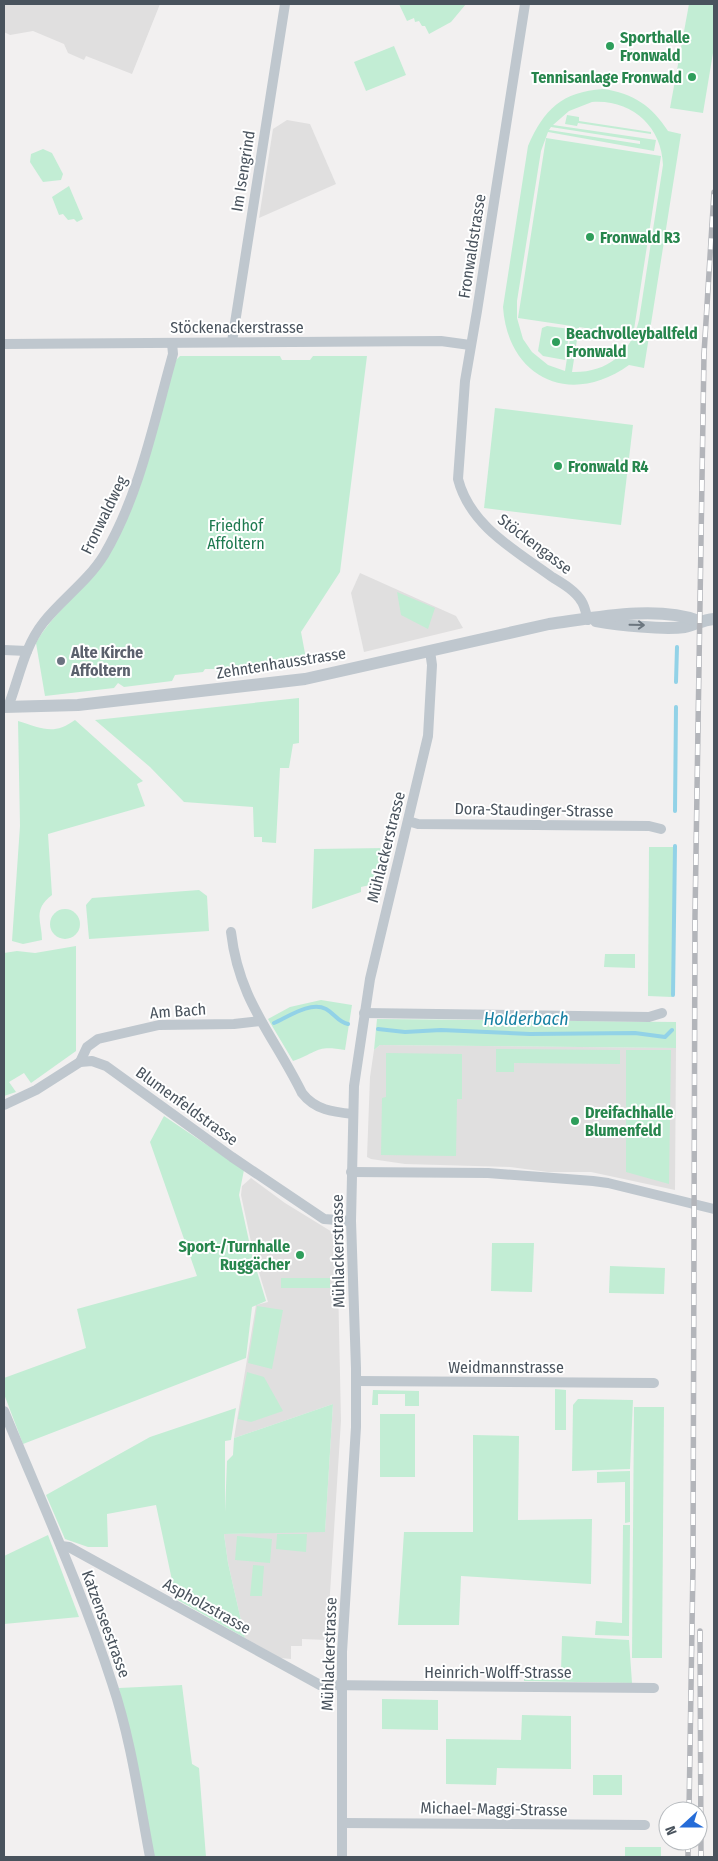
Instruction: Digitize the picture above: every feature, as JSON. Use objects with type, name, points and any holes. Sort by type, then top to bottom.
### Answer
[{"type":"street","name":"Im Isengrind","points":[[232,342],[285,4]]},
{"type":"street","name":"Fronwaldstrasse","points":[[461,493],[457,465],[470,344],[477,311],[525,4]]},
{"type":"street","name":"Stöckenackerstrasse","points":[[4,344],[441,341],[470,344]]},
{"type":"street","name":"Fronwaldweg","points":[[6,707],[26,651],[43,624],[86,579],[104,555],[122,518],[138,479],[173,354],[172,343]]},
{"type":"street","name":"Stöckengasse","points":[[461,493],[472,511],[485,526],[579,598],[588,620]]},
{"type":"street","name":"Zehntenhausstrasse","points":[[6,707],[86,704],[305,679],[549,624],[588,620],[619,613],[685,615],[699,620],[714,619]]},
{"type":"street","points":[[4,650],[26,651]]},
{"type":"street","name":"Mühlackerstrasse","points":[[342,1857],[341,1687],[357,1381],[351,1221],[353,1114],[356,1076],[370,979],[428,736],[432,665],[430,651]]},
{"type":"street","name":"Dora-Staudinger-Strasse","points":[[408,821],[418,824],[649,826],[661,829]]},
{"type":"street","points":[[231,932],[234,960],[242,986],[260,1021],[307,1100],[330,1111],[353,1114]]},
{"type":"street","points":[[364,1013],[648,1017],[662,1013]]},
{"type":"street","name":"Am Bach","points":[[80,1062],[87,1047],[98,1039],[159,1025],[234,1024],[260,1021]]},
{"type":"street","name":"Blumenfeldstrasse","points":[[80,1062],[92,1061],[106,1066],[232,1157],[324,1219],[351,1221]]},
{"type":"street","points":[[4,1105],[36,1090],[80,1062]]},
{"type":"street","points":[[351,1172],[488,1173],[601,1182],[714,1209]]},
{"type":"street","name":"Weidmannstrasse","points":[[357,1381],[654,1383]]},
{"type":"street","name":"Katzenseestrasse","points":[[4,1411],[61,1546],[113,1684],[126,1737],[150,1857]]},
{"type":"street","name":"Aspholzstrasse","points":[[61,1546],[69,1547],[320,1685],[341,1687]]},
{"type":"street","name":"Heinrich-Wolff-Strasse","points":[[341,1687],[654,1688]]},
{"type":"street","name":"Michael-Maggi-Strasse","points":[[342,1823],[645,1825]]},
{"type":"shaded area","points":[[4,4],[160,4],[132,74],[86,56],[84,60],[68,53],[64,44],[33,31],[10,35],[4,32]]},
{"type":"shaded area","points":[[287,120],[310,124],[336,184],[259,218],[273,129]]},
{"type":"shaded area","points":[[360,573],[456,616],[463,628],[364,652],[351,593]]},
{"type":"shaded area","points":[[380,1045],[676,1048],[675,1190],[591,1172],[548,1172],[510,1167],[405,1164],[371,1159],[367,1157],[370,1077],[374,1050]]},
{"type":"shaded area","points":[[251,1178],[285,1203],[337,1235],[341,1421],[327,1640],[302,1639],[302,1646],[291,1646],[291,1659],[280,1658],[245,1638],[228,1563],[224,1534],[325,1531],[333,1404],[234,1438],[256,1305],[268,1302],[254,1256],[241,1195],[242,1186]]},
{"type":"green space","points":[[399,4],[466,4],[451,22],[429,34],[425,26],[422,26],[419,21],[415,22],[414,18],[407,21]]},
{"type":"green space","name":"Tennisanlage Fronwald","points":[[689,4],[714,4],[714,47],[703,113],[670,108]]},
{"type":"green space","points":[[394,46],[406,75],[366,91],[354,62]]},
{"type":"green space","name":"Fronwald R3","points":[[603,89],[633,97],[655,114],[668,131],[681,134],[644,368],[629,365],[607,378],[586,384],[565,384],[546,379],[530,368],[517,352],[507,332],[503,307],[528,146],[548,112],[565,99],[589,91]],"holes":[[[592,102],[606,102],[619,105],[631,110],[642,118],[657,138],[661,151],[663,165],[639,320],[635,332],[630,343],[623,352],[606,365],[596,369],[572,372],[579,327],[633,336],[661,156],[546,138],[518,318],[572,326],[565,371],[548,365],[532,352],[523,339],[517,318],[517,301],[541,151],[548,132],[654,151],[656,140],[553,125],[569,111]],[[551,127],[640,141],[640,144],[549,130]]]},
{"type":"green space","points":[[567,115],[579,117],[579,121],[651,132],[651,134],[578,123],[577,126],[565,124]]},
{"type":"green space","points":[[43,149],[52,153],[63,174],[61,180],[43,182],[30,162],[31,154]]},
{"type":"green space","points":[[69,186],[83,219],[77,222],[74,219],[68,220],[63,214],[59,215],[52,197]]},
{"type":"green space","name":"Beachvolleyballfeld Fronwald","points":[[547,326],[570,329],[565,360],[543,356],[538,351],[542,328]]},
{"type":"green space","name":"Friedhof Affoltern","points":[[180,356],[280,356],[282,360],[310,360],[313,356],[367,356],[340,572],[301,632],[307,664],[255,671],[217,672],[215,669],[205,669],[203,672],[175,675],[172,681],[124,687],[118,683],[114,688],[45,696],[36,643],[51,622],[104,561],[176,360]]},
{"type":"green space","name":"Fronwald R4","points":[[495,408],[633,425],[621,525],[484,508]]},
{"type":"green space","points":[[397,592],[435,608],[428,629],[401,615]]},
{"type":"green space","points":[[299,698],[299,743],[293,744],[289,768],[280,768],[276,843],[262,842],[262,837],[254,837],[253,807],[184,802],[150,767],[95,720]]},
{"type":"green space","points":[[75,720],[143,781],[137,784],[145,806],[48,834],[52,895],[40,911],[42,940],[23,944],[12,941],[20,826],[18,721],[41,728],[54,729]]},
{"type":"green space","points":[[649,847],[674,847],[672,997],[648,996]]},
{"type":"green space","points":[[385,848],[379,883],[361,887],[361,892],[312,909],[314,849]]},
{"type":"green space","points":[[199,890],[207,896],[209,931],[89,939],[86,905],[92,898]]},
{"type":"green space","points":[[65,909],[76,913],[80,924],[76,935],[65,939],[54,935],[50,924],[54,913]]},
{"type":"green space","points":[[76,946],[76,1051],[31,1083],[24,1073],[9,1082],[16,1092],[4,1096],[4,953],[17,951],[35,953]]},
{"type":"green space","points":[[605,954],[635,954],[635,968],[604,967]]},
{"type":"green space","points":[[321,1000],[352,1005],[345,1050],[322,1049],[293,1061],[268,1019],[290,1007]]},
{"type":"green space","points":[[377,1019],[676,1022],[676,1048],[380,1045],[374,1050]]},
{"type":"green space","points":[[496,1049],[620,1050],[620,1064],[514,1063],[514,1072],[496,1072]]},
{"type":"green space","points":[[626,1050],[671,1050],[669,1184],[626,1172]]},
{"type":"green space","points":[[386,1053],[462,1054],[462,1099],[457,1099],[456,1156],[381,1155],[382,1098],[386,1097]]},
{"type":"green space","points":[[164,1116],[244,1170],[239,1195],[252,1255],[266,1301],[252,1307],[246,1358],[23,1444],[4,1394],[4,1378],[86,1348],[77,1309],[197,1276],[150,1142]]},
{"type":"green space","points":[[492,1243],[534,1243],[532,1292],[491,1291]]},
{"type":"green space","points":[[610,1266],[665,1268],[664,1294],[609,1293]]},
{"type":"green space","points":[[281,1278],[330,1278],[330,1288],[281,1288]]},
{"type":"green space","points":[[257,1306],[283,1310],[272,1369],[248,1363]]},
{"type":"green space","points":[[247,1372],[264,1377],[283,1411],[251,1422],[238,1419]]},
{"type":"green space","points":[[555,1389],[566,1390],[566,1430],[555,1430]]},
{"type":"green space","points":[[373,1390],[419,1391],[419,1406],[405,1406],[405,1394],[378,1394],[378,1405],[372,1405]]},
{"type":"green space","points":[[578,1399],[633,1400],[630,1469],[572,1471],[573,1405]]},
{"type":"green space","points":[[333,1404],[325,1532],[224,1534],[228,1563],[245,1638],[176,1599],[156,1505],[107,1514],[108,1547],[88,1547],[65,1539],[46,1495],[150,1437],[236,1408],[231,1440],[225,1441],[225,1512],[227,1461],[233,1455],[234,1438]]},
{"type":"green space","points":[[634,1407],[664,1407],[662,1658],[632,1658]]},
{"type":"green space","points":[[380,1414],[415,1414],[415,1477],[380,1477]]},
{"type":"green space","points":[[473,1435],[519,1436],[518,1520],[592,1519],[591,1584],[461,1576],[459,1625],[398,1625],[404,1532],[473,1532]]},
{"type":"green space","points":[[630,1471],[630,1522],[625,1523],[625,1482],[597,1483],[597,1472]]},
{"type":"green space","points":[[623,1525],[630,1525],[629,1636],[595,1635],[596,1621],[622,1623]]},
{"type":"green space","points":[[277,1534],[307,1534],[306,1552],[276,1549]]},
{"type":"green space","points":[[48,1535],[79,1617],[4,1624],[4,1556]]},
{"type":"green space","points":[[237,1536],[272,1539],[270,1563],[235,1560]]},
{"type":"green space","points":[[253,1565],[264,1566],[262,1596],[250,1596]]},
{"type":"green space","points":[[562,1636],[629,1640],[632,1683],[524,1681],[524,1672],[561,1672]]},
{"type":"green space","points":[[182,1685],[192,1764],[199,1768],[206,1857],[154,1857],[119,1688]]},
{"type":"green space","points":[[382,1699],[438,1700],[438,1730],[382,1729]]},
{"type":"green space","points":[[522,1715],[571,1716],[571,1769],[497,1768],[496,1785],[446,1784],[446,1739],[521,1740]]},
{"type":"green space","points":[[593,1775],[622,1775],[622,1795],[593,1795]]},
{"type":"green space","points":[[625,1847],[658,1847],[658,1851],[661,1851],[661,1857],[625,1857]]},
{"type":"waterway","name":"Holderbach","points":[[676,682],[677,647]]},
{"type":"waterway","name":"Holderbach","points":[[675,811],[676,707]]},
{"type":"waterway","name":"Holderbach","points":[[673,995],[675,846]]},
{"type":"waterway","name":"Holderbach","points":[[274,1023],[306,1008],[320,1007],[348,1024]]},
{"type":"waterway","name":"Holderbach","points":[[378,1029],[405,1032],[441,1030],[530,1034],[635,1033],[665,1037],[672,1030]]},
{"type":"railway","points":[[689,1801],[693,1565],[695,916],[704,354],[714,192]]},
{"type":"railway","points":[[700,1631],[701,1857]]},
{"type":"railway","points":[[688,1851],[688,1857]]},
{"type":"place","name":"Sporthalle Fronwald","points":[[610,46]]},
{"type":"place","name":"Tennisanlage Fronwald","points":[[692,77]]},
{"type":"place","name":"Fronwald R3","points":[[590,237]]},
{"type":"place","name":"Beachvolleyballfeld Fronwald","points":[[556,342]]},
{"type":"place","name":"Fronwald R4","points":[[558,466]]},
{"type":"place","name":"Alte Kirche Affoltern","points":[[61,661]]},
{"type":"place","name":"Dreifachhalle Blumenfeld","points":[[575,1121]]},
{"type":"place","name":"Sport-/Turnhalle Ruggächer","points":[[300,1255]]}]
